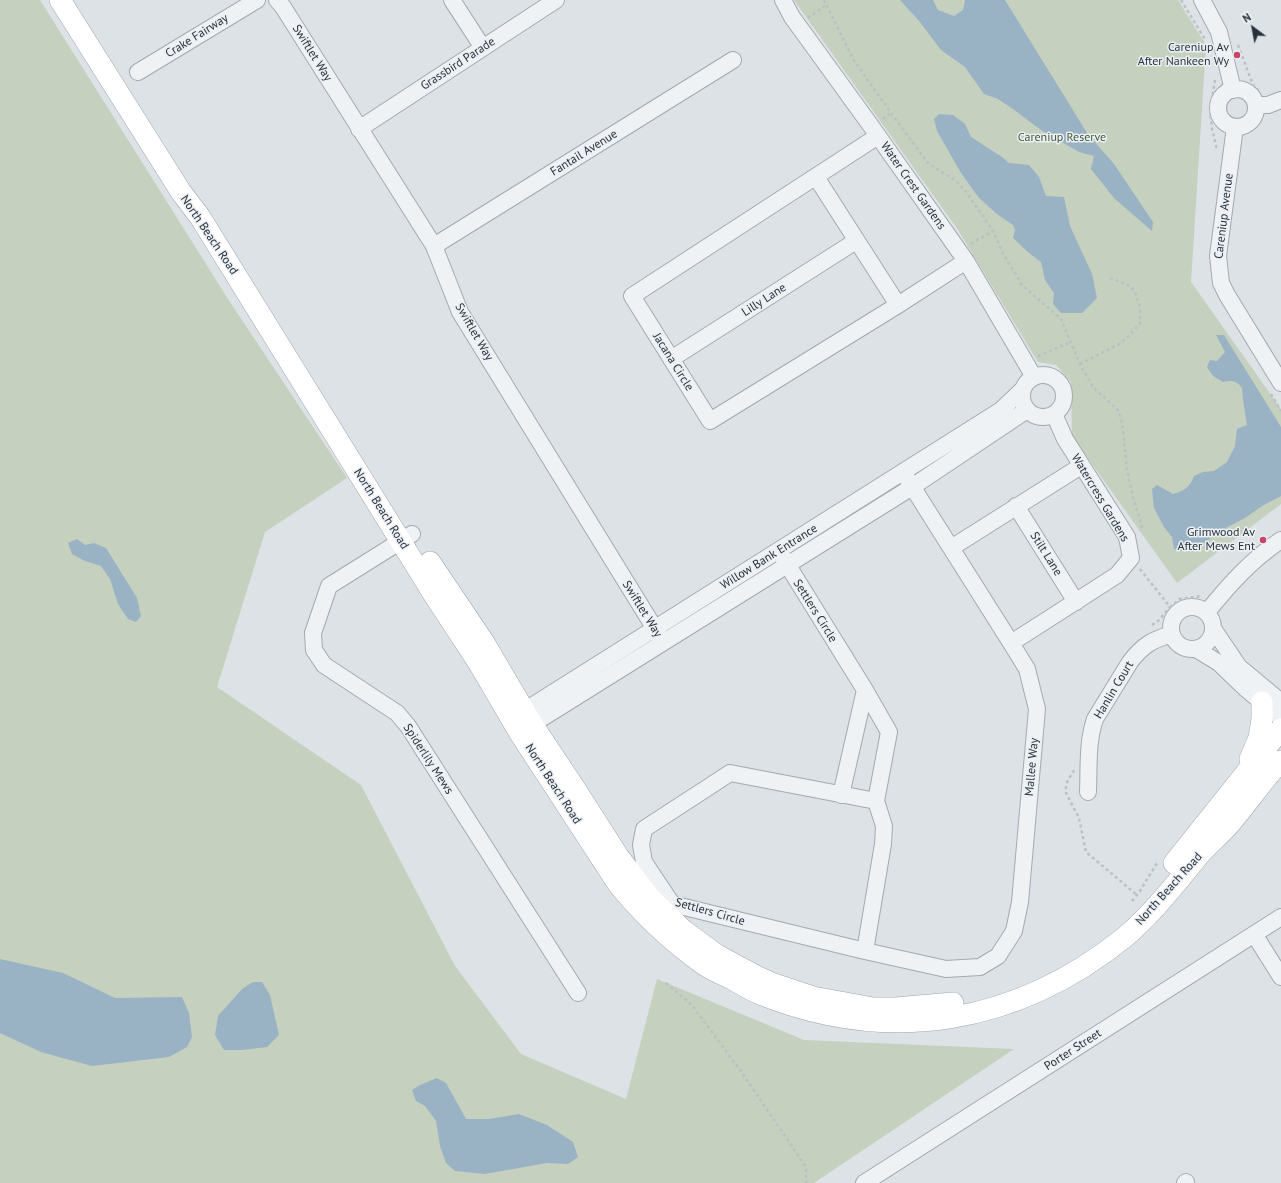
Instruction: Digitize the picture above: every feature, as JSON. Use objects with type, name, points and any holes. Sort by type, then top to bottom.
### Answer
[{"type":"main road","name":"North Beach Road","points":[[60,0],[181,192],[200,217],[406,537]]},
{"type":"main road","name":"North Beach Road","points":[[75,0],[176,160],[282,321],[406,537],[434,595],[478,662],[521,722],[576,790],[618,856],[650,898],[683,930],[717,955],[774,984],[813,997],[873,1008],[896,1008],[968,1001],[1007,990],[1064,965],[1108,936],[1132,913],[1189,845],[1281,729]]},
{"type":"main road","points":[[1244,776],[1259,738],[1262,719],[1272,702]]},
{"type":"main road","name":"North Beach Road","points":[[521,722],[618,884],[633,903],[659,928],[704,966],[759,994],[813,1013],[877,1022],[903,1023],[933,1020],[959,1017],[988,1010],[1052,986],[1075,972],[1126,936],[1147,916],[1198,856],[1227,826],[1281,761]]},
{"type":"street","name":"Crake Fairway","points":[[138,72],[256,0]]},
{"type":"street","name":"Swiftlet Way","points":[[277,0],[283,7],[434,246],[460,312],[663,642]]},
{"type":"street","points":[[452,0],[483,48]]},
{"type":"street","name":"Grassbird Parade","points":[[359,129],[556,0]]},
{"type":"street","name":"Water Crest Gardens","points":[[783,0],[799,26],[963,256],[1034,377]]},
{"type":"street","points":[[1202,0],[1219,32],[1233,90]]},
{"type":"street","name":"Fantail Avenue","points":[[434,246],[733,60]]},
{"type":"street","points":[[1259,98],[1253,118],[1248,124],[1242,127],[1229,126],[1223,122],[1219,116],[1218,103],[1227,92],[1233,90],[1239,90],[1259,98],[1268,105],[1281,100]]},
{"type":"street","name":"Careniup Avenue","points":[[1236,127],[1218,256],[1221,283],[1281,383]]},
{"type":"street","name":"Jacana Circle","points":[[878,136],[632,296],[710,421],[898,306],[963,256]]},
{"type":"street","points":[[816,177],[898,306]]},
{"type":"street","name":"Lilly Lane","points":[[671,359],[856,241]]},
{"type":"street","points":[[1041,375],[1048,376],[1060,384],[1064,397],[1059,410],[1047,417],[1040,417],[1032,415],[1023,404],[1023,389],[1034,377],[1041,375]]},
{"type":"street","name":"Willow Bank Entrance","points":[[521,722],[663,642],[903,472],[1001,410],[1023,389]]},
{"type":"street","name":"Willow Bank Entrance","points":[[521,722],[654,628],[912,487],[1027,410]]},
{"type":"street","name":"Watercress Gardens","points":[[1012,643],[1117,575],[1131,558],[1127,537],[1081,466],[1065,439],[1054,414]]},
{"type":"street","points":[[951,548],[1081,466]]},
{"type":"street","name":"Mallee Way","points":[[865,951],[946,969],[980,967],[998,956],[1014,931],[1020,902],[1037,710],[1027,669],[903,472]]},
{"type":"street","name":"Stilt Lane","points":[[1016,506],[1076,602]]},
{"type":"street","name":"Spiderlily Mews","points":[[406,537],[329,586],[313,633],[314,650],[324,665],[397,713],[408,726],[578,993]]},
{"type":"street","points":[[1207,612],[1236,577],[1264,551],[1281,540]]},
{"type":"street","name":"Settlers Circle","points":[[783,557],[865,690],[889,732],[876,801],[884,826],[883,844],[865,951],[672,904],[644,862],[641,845],[644,829],[730,773],[876,801]]},
{"type":"street","points":[[1214,630],[1208,642],[1196,649],[1190,649],[1179,644],[1172,634],[1171,628],[1172,621],[1180,610],[1194,606],[1207,612],[1211,617],[1214,630],[1239,667],[1272,702],[1281,718]]},
{"type":"street","name":"Hanlin Court","points":[[1088,792],[1090,743],[1095,719],[1137,653],[1157,639],[1172,634]]},
{"type":"street","points":[[1196,649],[1219,662],[1245,688],[1272,702]]},
{"type":"street","points":[[841,795],[865,690]]},
{"type":"street","name":"Porter Street","points":[[864,1183],[1281,917]]},
{"type":"street","points":[[1254,934],[1281,977]]},
{"type":"path","points":[[824,0],[853,59],[891,114],[928,163],[956,181],[967,193],[993,231],[1004,255],[1022,284],[1061,319],[1080,364],[1093,387],[1118,410],[1122,422],[1127,469],[1134,502],[1142,525],[1140,531],[1127,537]]},
{"type":"path","points":[[799,26],[827,4]]},
{"type":"path","points":[[1237,44],[1253,84],[1257,89],[1259,98]]},
{"type":"path","points":[[963,256],[993,231]]},
{"type":"path","points":[[1080,364],[1119,344],[1130,336],[1140,323],[1140,308],[1135,292],[1128,285],[1108,277]]},
{"type":"path","points":[[1026,361],[1070,342]]},
{"type":"path","points":[[1131,558],[1170,607],[1180,599],[1201,596],[1214,585],[1223,593]]},
{"type":"path","points":[[666,983],[692,1005],[740,1070],[806,1167],[806,1183]]},
{"type":"green space","points":[[0,0],[40,0],[228,299],[347,478],[265,532],[217,687],[361,785],[455,966],[521,1054],[626,1099],[657,979],[804,1040],[1014,1049],[814,1183],[0,1183]]},
{"type":"green space","name":"Careniup Reserve","points":[[794,0],[1178,0],[1206,45],[1191,282],[1281,409],[1281,504],[1177,583],[1072,436],[1071,382],[1056,365],[1038,362],[958,230]]},
{"type":"water","points":[[900,0],[933,0],[938,10],[954,16],[963,10],[965,0],[1005,0],[1087,133],[1114,164],[1153,222],[1152,231],[1114,198],[1091,169],[1094,156],[1079,152],[1041,130],[998,99],[984,94],[965,67],[941,50],[920,22]]},
{"type":"water","points":[[939,114],[953,115],[965,124],[971,137],[1009,163],[1029,165],[1039,177],[1046,196],[1064,197],[1070,226],[1092,274],[1097,298],[1082,313],[1061,313],[1053,304],[1054,293],[1045,280],[1041,262],[1013,238],[1015,230],[1013,225],[997,214],[979,198],[961,173],[937,131],[934,119]]},
{"type":"water","points":[[1216,335],[1224,335],[1281,427],[1281,496],[1222,530],[1198,547],[1185,551],[1174,549],[1172,537],[1164,527],[1154,508],[1152,489],[1157,485],[1173,494],[1186,488],[1191,483],[1194,476],[1203,472],[1214,471],[1227,462],[1235,446],[1237,429],[1247,425],[1242,388],[1236,382],[1223,382],[1213,376],[1207,367],[1210,360],[1217,361],[1225,352]]},
{"type":"water","points":[[77,539],[85,545],[94,543],[106,548],[137,598],[141,616],[136,622],[128,619],[118,604],[110,579],[101,566],[85,561],[72,554],[68,543]]},
{"type":"water","points":[[0,959],[63,973],[115,998],[182,997],[189,1013],[192,1037],[187,1047],[169,1057],[92,1066],[41,1052],[0,1033]]},
{"type":"water","points":[[253,982],[262,982],[270,995],[279,1035],[267,1047],[242,1050],[224,1050],[215,1035],[218,1016],[242,989]]},
{"type":"water","points":[[437,1078],[446,1083],[466,1119],[489,1119],[519,1114],[547,1125],[573,1142],[578,1157],[568,1164],[547,1163],[485,1174],[455,1171],[446,1163],[440,1146],[436,1121],[425,1106],[416,1101],[412,1090]]},
{"type":"place","name":"Careniup Av After Nankeen Wy","points":[[1237,55]]},
{"type":"place","name":"Grimwood Av After Mews Ent","points":[[1263,540]]}]
